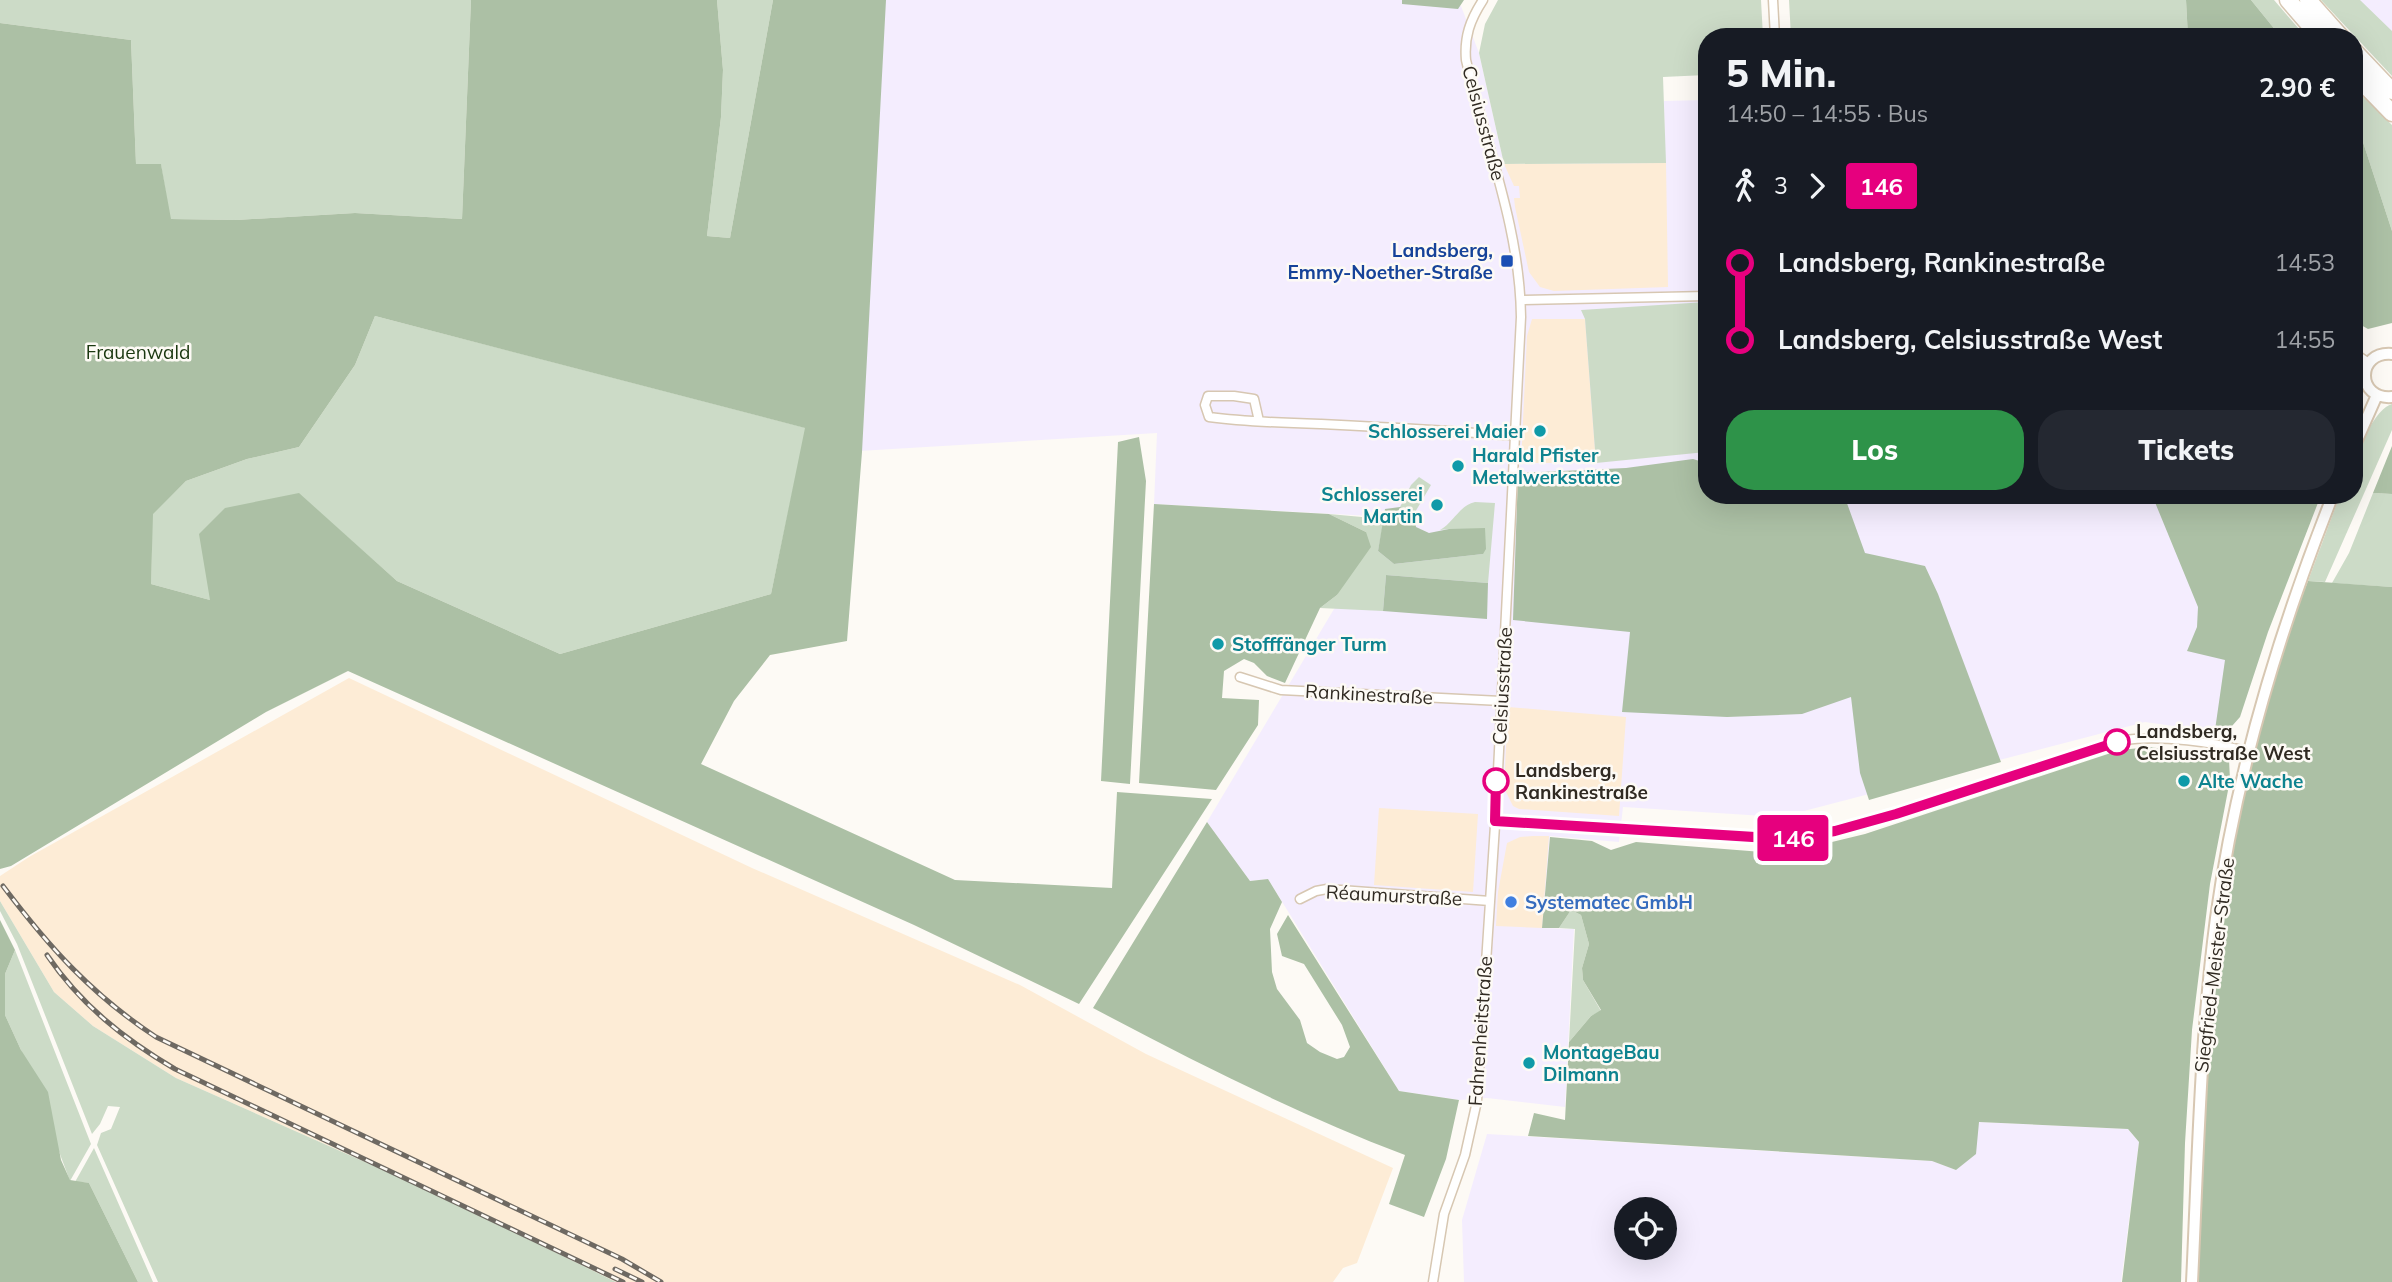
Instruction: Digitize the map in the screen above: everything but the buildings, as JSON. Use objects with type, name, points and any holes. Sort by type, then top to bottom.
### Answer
[{"type":"highway","points":[[2288,0],[2312,28]]},
{"type":"highway","points":[[2308,0],[2333,28]]},
{"type":"highway","points":[[2363,60],[2392,91]]},
{"type":"highway","points":[[2363,83],[2392,113]]},
{"type":"street","name":"Celsiusstraße","points":[[1483,0],[1471,20],[1465,44],[1466,60],[1508,216],[1521,300],[1495,821]]},
{"type":"street","points":[[1773,0],[1775,28]]},
{"type":"street","points":[[1521,300],[1698,296]]},
{"type":"street","points":[[2392,354],[2379,355],[2369,363],[2365,375],[2366,382],[2377,395],[2392,397]]},
{"type":"street","points":[[2363,359],[2369,363]]},
{"type":"street","points":[[2363,427],[2377,395]]},
{"type":"street","points":[[1259,421],[1254,400],[1234,396],[1208,396],[1205,405],[1209,417],[1259,421],[1514,435]]},
{"type":"street","name":"Siegfried-Meister-Straße","points":[[2192,1282],[2199,1084],[2208,985],[2227,857],[2250,752],[2291,608],[2330,504]]},
{"type":"street","name":"Rankinestraße","points":[[1240,677],[1281,690],[1501,701]]},
{"type":"street","points":[[1495,821],[1786,839],[1835,831],[1896,814],[2124,740],[2146,737],[2250,752]]},
{"type":"street","name":"Fahrenheitstraße","points":[[1433,1282],[1444,1214],[1465,1155],[1477,1101],[1495,821]]},
{"type":"street","name":"Réaumurstraße","points":[[1300,899],[1327,889],[1490,901]]},
{"type":"shaded area","points":[[882,0],[1406,0],[1461,6],[1479,53],[1504,164],[1665,163],[1664,101],[1698,100],[1698,504],[2236,504],[2223,733],[2145,722],[1781,817],[1623,807],[1619,842],[1550,836],[1542,928],[1574,929],[1565,1107],[1487,1098],[1459,1100],[1399,1091],[1268,879],[1250,881],[1207,822],[1371,547],[1371,516],[1154,504],[1157,433],[859,451]]},
{"type":"shaded area","points":[[2359,0],[2392,0],[2392,32]]},
{"type":"shaded area","points":[[1666,163],[1668,287],[1554,291],[1540,287],[1529,272],[1515,207],[1514,198],[1520,198],[1519,186],[1514,186],[1504,164]]},
{"type":"shaded area","points":[[1532,319],[1585,319],[1596,463],[1521,463],[1527,336]]},
{"type":"shaded area","points":[[349,678],[752,868],[1020,985],[1146,1054],[1393,1168],[1357,1263],[1343,1268],[1333,1282],[616,1282],[428,1190],[176,1078],[93,1026],[54,992],[0,901],[0,876],[29,857]]},
{"type":"shaded area","points":[[1508,707],[1626,717],[1619,816],[1519,809],[1513,806],[1504,788]]},
{"type":"shaded area","points":[[1379,808],[1478,814],[1473,892],[1374,885]]},
{"type":"shaded area","name":"Systematec GmbH","points":[[1549,836],[1542,928],[1496,926],[1498,892],[1507,843],[1520,837]]},
{"type":"shaded area","points":[[1978,1122],[2128,1129],[2139,1142],[2121,1282],[1464,1282],[1462,1220],[1487,1134],[1932,1161],[1956,1170]]},
{"type":"green space","points":[[0,0],[471,0],[462,219],[355,213],[237,220],[170,219],[161,165],[136,164],[131,40],[0,23]]},
{"type":"green space","name":"Frauenwald","points":[[471,0],[717,0],[723,70],[721,117],[707,236],[730,238],[773,0],[886,0],[862,452],[847,641],[770,655],[734,701],[701,764],[955,880],[1112,888],[1117,792],[1212,799],[1079,1004],[914,925],[348,671],[266,712],[11,866],[0,869],[0,23],[131,40],[136,164],[161,164],[171,219],[237,220],[355,213],[462,219]],"holes":[[[375,316],[805,428],[771,594],[560,654],[397,581],[299,493],[225,508],[199,534],[210,600],[151,584],[153,514],[186,481],[247,459],[299,447],[355,365]]]},
{"type":"green space","points":[[717,0],[773,0],[730,238],[707,236],[721,117],[723,70]]},
{"type":"green space","points":[[1402,0],[1464,0],[1458,9],[1402,4]]},
{"type":"green space","points":[[1498,0],[1761,0],[1763,28],[1698,28],[1698,75],[1663,77],[1666,163],[1504,164],[1479,53],[1485,24]]},
{"type":"green space","points":[[1789,0],[2186,0],[2188,28],[1791,28]]},
{"type":"green space","points":[[2186,0],[2251,0],[2274,28],[2188,28]]},
{"type":"green space","points":[[2251,0],[2274,0],[2298,28],[2274,28]]},
{"type":"green space","points":[[2321,0],[2360,0],[2392,31],[2392,76],[2363,45],[2363,28],[2347,28]]},
{"type":"green space","points":[[2363,97],[2392,125],[2392,231],[2363,142]]},
{"type":"green space","points":[[2363,142],[2392,231],[2392,323],[2368,329],[2363,326]]},
{"type":"green space","points":[[1698,303],[1698,453],[1596,463],[1585,319],[1581,310]]},
{"type":"green space","points":[[375,316],[806,428],[771,594],[560,654],[397,581],[299,494],[210,600],[151,584],[152,514],[186,481],[247,459],[299,447],[355,365]]},
{"type":"green space","points":[[2392,404],[2392,430],[2363,496],[2363,440],[2374,420]]},
{"type":"green space","points":[[1139,437],[1146,481],[1130,784],[1101,781],[1118,442]]},
{"type":"green space","points":[[2392,446],[2392,494],[2373,493]]},
{"type":"green space","points":[[1698,461],[1698,504],[1847,504],[1865,553],[1925,566],[2001,762],[1869,800],[1860,773],[1851,697],[1802,714],[1727,717],[1622,712],[1630,632],[1513,620],[1518,473],[1626,468]]},
{"type":"green space","points":[[1419,477],[1431,485],[1414,514],[1400,507],[1411,485]]},
{"type":"green space","points":[[2373,493],[2392,494],[2392,587],[2332,583],[2349,553]]},
{"type":"green space","points":[[1475,502],[1495,503],[1488,583],[1386,575],[1383,611],[1320,608],[1337,595],[1366,532],[1329,514],[1384,519],[1378,551],[1394,564],[1483,554],[1449,529],[1440,530],[1465,507]]},
{"type":"green space","points":[[1154,504],[1329,514],[1366,532],[1371,547],[1337,595],[1320,608],[1285,683],[1267,676],[1254,663],[1244,659],[1224,671],[1222,698],[1259,700],[1258,725],[1216,790],[1139,783]]},
{"type":"green space","points":[[2156,504],[2318,504],[2268,632],[2240,717],[2232,726],[2215,730],[2225,660],[2187,651],[2197,627],[2198,607]]},
{"type":"green space","points":[[2337,504],[2359,504],[2325,582],[2308,581]]},
{"type":"green space","points":[[1400,507],[1414,514],[1416,527],[1429,533],[1449,529],[1485,528],[1486,549],[1483,554],[1394,564],[1378,551],[1385,509]]},
{"type":"green space","points":[[1386,575],[1488,583],[1487,619],[1383,611]]},
{"type":"green space","points":[[2308,581],[2392,587],[2392,1282],[2196,1282],[2208,1034],[2231,857],[2255,736],[2288,632]]},
{"type":"green space","points":[[2150,747],[2229,759],[2230,780],[2210,884],[2192,1030],[2181,1282],[2122,1282],[2139,1142],[2128,1129],[1979,1122],[1976,1154],[1956,1170],[1932,1161],[1528,1136],[1534,1113],[1565,1120],[1569,1042],[1591,1016],[1601,1010],[1583,980],[1582,968],[1589,944],[1581,915],[1571,910],[1559,928],[1542,928],[1550,837],[1592,841],[1611,850],[1636,842],[1762,852],[1803,849],[1865,834],[2120,750]]},
{"type":"green space","points":[[1207,822],[1250,881],[1268,879],[1282,902],[1270,929],[1272,972],[1277,989],[1300,1020],[1307,1043],[1337,1059],[1344,1057],[1350,1047],[1342,1025],[1304,964],[1282,956],[1277,934],[1288,915],[1399,1091],[1459,1100],[1446,1159],[1424,1217],[1389,1204],[1405,1155],[1247,1086],[1093,1008]]},
{"type":"green space","points":[[0,901],[54,992],[93,1026],[176,1078],[428,1190],[616,1282],[158,1282],[97,1145],[101,1133],[111,1129],[120,1107],[108,1106],[92,1134],[17,944],[0,911]]},
{"type":"green space","points":[[1571,910],[1581,915],[1589,944],[1582,968],[1583,980],[1601,1011],[1591,1016],[1569,1042],[1575,929],[1559,928]]},
{"type":"green space","points":[[0,920],[15,950],[5,974],[5,1015],[21,1050],[48,1092],[61,1160],[70,1180],[89,1183],[138,1282],[0,1282]]},
{"type":"green space","points":[[15,950],[91,1144],[70,1181],[21,1050],[5,1015],[5,974]]},
{"type":"green space","points":[[94,1148],[153,1282],[138,1282],[89,1183],[75,1182]]},
{"type":"railway","points":[[3,886],[73,969],[112,1004],[156,1037],[622,1259],[661,1282]]},
{"type":"railway","points":[[47,955],[74,990],[105,1020],[138,1046],[175,1069],[623,1282]]},
{"type":"railway","points":[[615,1269],[642,1282]]},
{"type":"bus line","name":"146","points":[[1496,781],[1495,821],[1786,839],[1835,831],[1896,814],[2117,742]]},
{"type":"place","name":"Landsberg, Emmy-Noether-Straße","points":[[1507,261]]},
{"type":"place","name":"Schlosserei Maier","points":[[1540,431]]},
{"type":"place","name":"Harald Pfister Metalwerkstätte","points":[[1458,466]]},
{"type":"place","name":"Schlosserei Martin","points":[[1437,505]]},
{"type":"place","name":"Stofffänger Turm","points":[[1218,644]]},
{"type":"place","name":"Landsberg, Celsiusstraße West","points":[[2117,742]]},
{"type":"place","name":"Landsberg, Rankinestraße","points":[[1496,781]]},
{"type":"place","name":"Alte Wache","points":[[2184,781]]},
{"type":"place","name":"Systematec GmbH","points":[[1511,902]]},
{"type":"place","name":"MontageBau Dilmann","points":[[1529,1063]]}]
